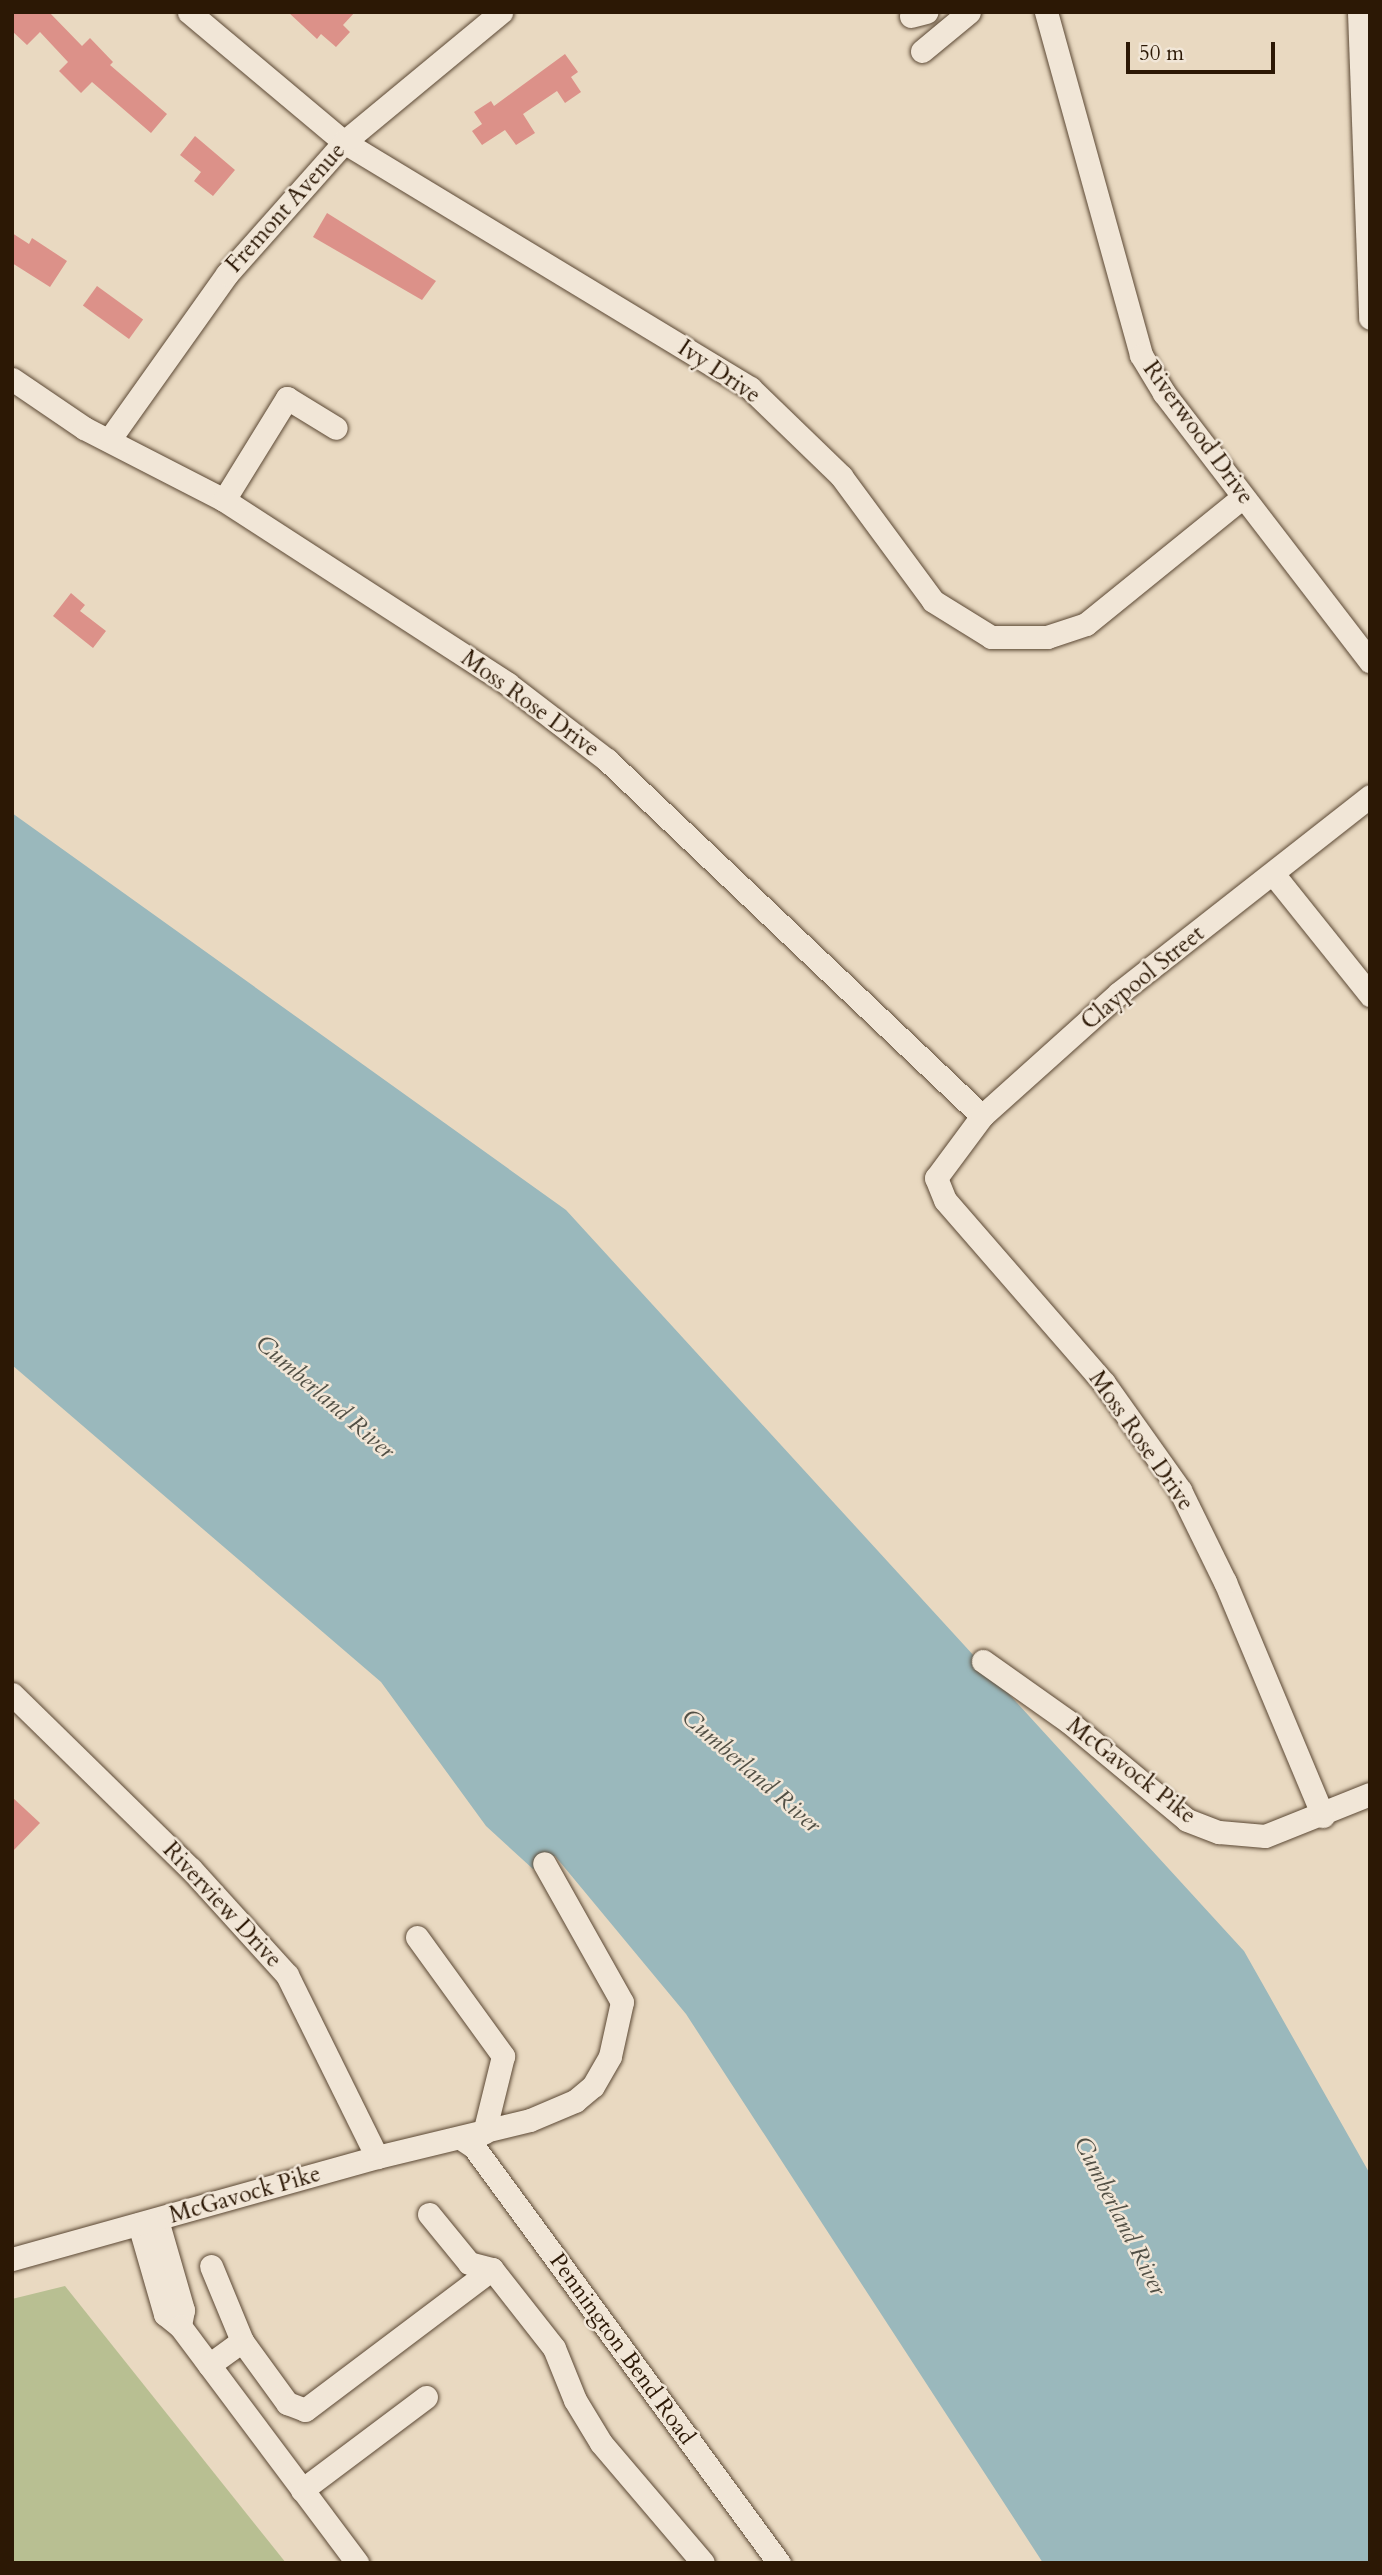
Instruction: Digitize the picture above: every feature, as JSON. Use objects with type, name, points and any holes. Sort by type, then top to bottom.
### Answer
[{"type":"street","name":"Ivy Drive","points":[[189,12],[344,142],[750,388],[841,476],[933,601],[991,636],[1047,637],[1086,624],[1243,496]]},
{"type":"street","name":"Fremont Avenue","points":[[109,440],[227,274],[344,142],[501,12]]},
{"type":"street","points":[[922,51],[969,12]]},
{"type":"street","name":"Riverwood Drive","points":[[1046,12],[1141,355],[1164,393],[1370,661]]},
{"type":"street","points":[[1359,12],[1370,318]]},
{"type":"street","name":"Moss Rose Drive","points":[[12,379],[109,440],[224,500],[508,684],[607,760],[982,1116]]},
{"type":"street","points":[[224,500],[288,398],[336,428]]},
{"type":"street","name":"Claypool Street","points":[[936,1178],[982,1116],[1119,993],[1274,875],[1370,796]]},
{"type":"street","points":[[1274,875],[1370,995]]},
{"type":"street","name":"Moss Rose Drive","points":[[936,1178],[945,1200],[1104,1383],[1180,1490],[1225,1582],[1323,1816]]},
{"type":"street","name":"McGavock Pike","points":[[984,1661],[1069,1722],[1187,1820],[1233,1836],[1265,1836],[1323,1816],[1370,1794]]},
{"type":"street","name":"Riverview Drive","points":[[12,1694],[152,1829],[287,1975],[377,2157]]},
{"type":"street","name":"McGavock Pike","points":[[18,2255],[148,2222],[377,2157],[473,2136],[530,2120],[575,2101],[593,2086],[616,2034],[622,2002],[544,1863]]},
{"type":"street","points":[[417,1937],[503,2056],[473,2136]]},
{"type":"street","name":"Pennington Bend Road","points":[[473,2136],[482,2159],[779,2563]]},
{"type":"street","points":[[429,2214],[469,2263],[492,2269],[554,2348],[575,2400],[601,2443],[703,2563]]},
{"type":"street","points":[[148,2222],[165,2314],[180,2326],[357,2563]]},
{"type":"street","points":[[211,2266],[242,2342],[287,2403],[305,2410],[492,2269]]},
{"type":"street","points":[[209,2365],[242,2342]]},
{"type":"street","points":[[302,2490],[426,2397]]},
{"type":"green space","points":[[65,2286],[286,2563],[12,2563],[12,2299]]},
{"type":"water","name":"Cumberland River","points":[[12,813],[566,1210],[1244,1951],[1370,2174],[1370,2563],[1043,2563],[686,2014],[555,1856],[533,1869],[486,1826],[381,1682],[12,1365]]},
{"type":"building","points":[[12,12],[49,12],[82,46],[90,38],[113,62],[110,65],[167,114],[151,133],[92,82],[81,93],[59,71],[68,62],[40,32],[27,45],[12,31]]},
{"type":"building","points":[[288,12],[355,12],[343,25],[350,32],[336,47],[321,34],[317,39]]},
{"type":"building","points":[[565,54],[578,72],[571,77],[581,92],[565,103],[557,91],[523,114],[535,133],[516,145],[505,130],[482,145],[472,131],[482,124],[474,112],[491,101],[494,106]]},
{"type":"building","points":[[195,136],[235,170],[213,196],[194,181],[201,172],[180,155]]},
{"type":"building","points":[[327,213],[436,281],[422,300],[313,237]]},
{"type":"building","points":[[12,233],[29,244],[32,238],[67,261],[50,287],[12,263]]},
{"type":"building","points":[[97,286],[143,320],[129,339],[83,305]]},
{"type":"building","points":[[71,593],[85,605],[80,611],[106,631],[93,648],[53,616]]},
{"type":"building","points":[[12,1797],[40,1823],[12,1852]]}]
